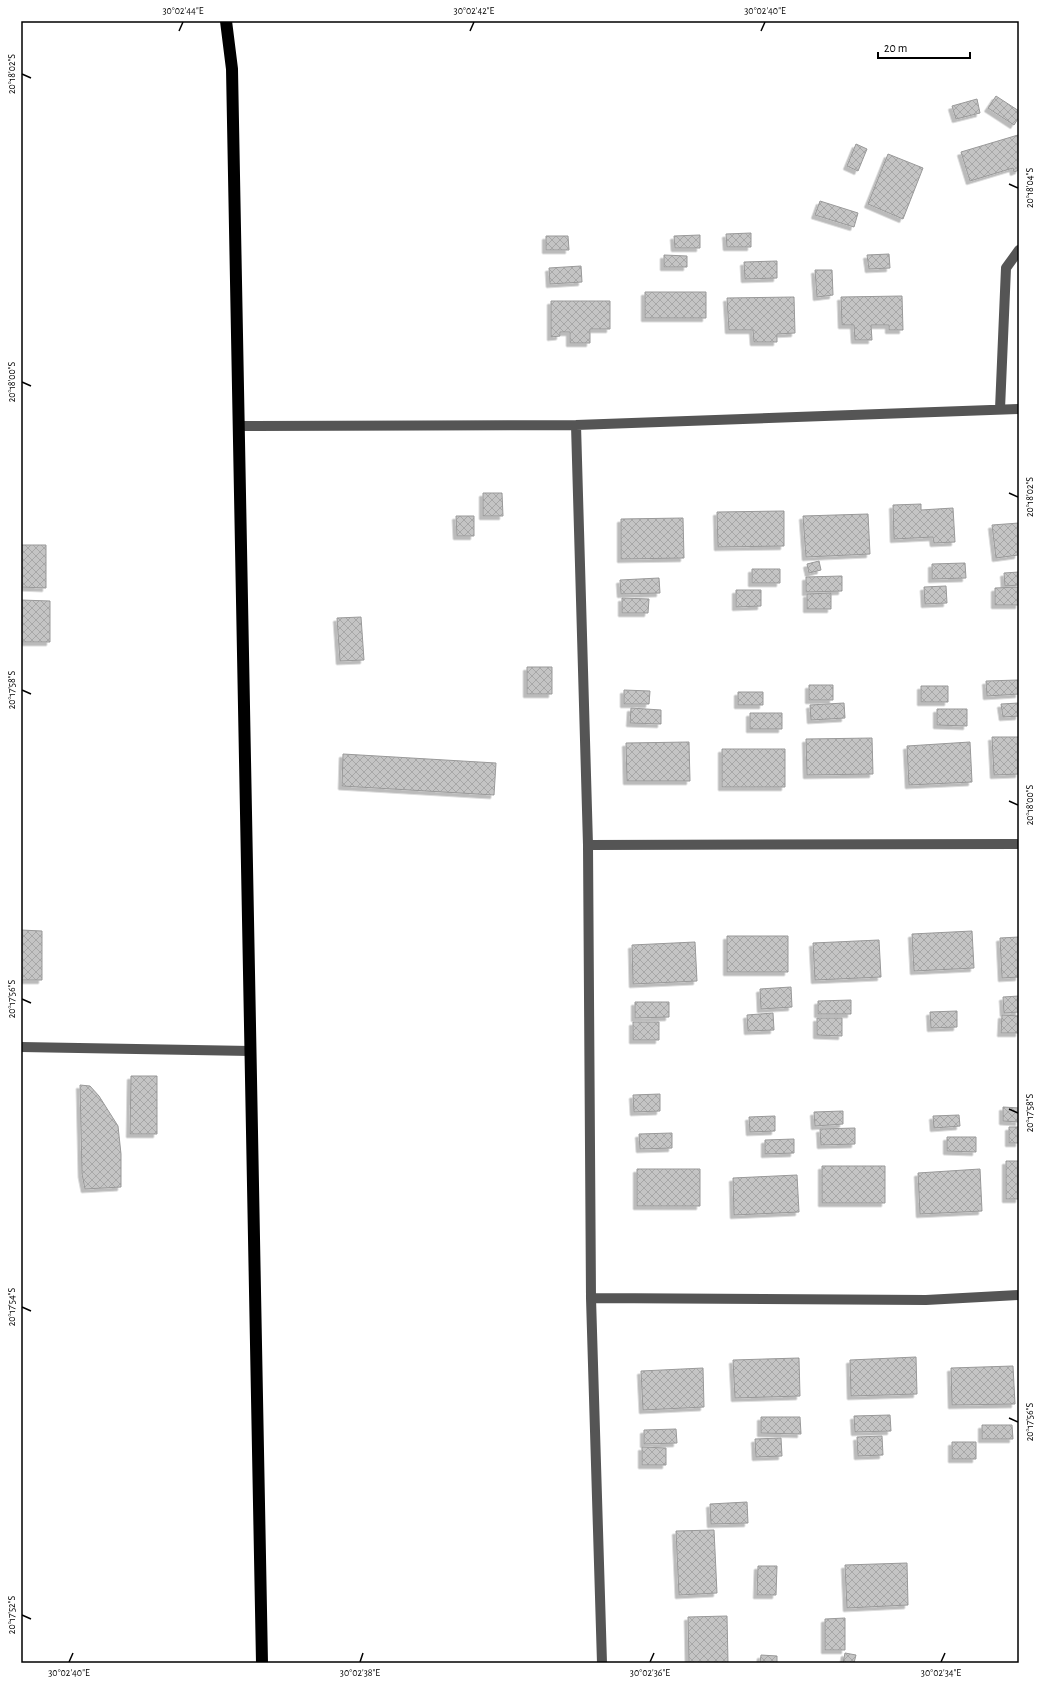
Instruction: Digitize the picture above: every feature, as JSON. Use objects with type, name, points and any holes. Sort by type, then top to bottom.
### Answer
[{"type":"highway","points":[[226,21],[232,69],[262,1663]]},
{"type":"street","points":[[1000,409],[1006,268],[1019,250]]},
{"type":"street","points":[[239,426],[576,425],[1019,409]]},
{"type":"street","points":[[576,425],[588,845],[591,1298],[602,1663]]},
{"type":"street","points":[[588,845],[1019,844]]},
{"type":"street","points":[[21,1047],[251,1051]]},
{"type":"street","points":[[591,1298],[926,1300],[1019,1295]]},
{"type":"building","points":[[996,96],[1019,111],[1019,117],[1014,125],[988,108]]},
{"type":"building","points":[[977,99],[980,113],[956,119],[952,106]]},
{"type":"building","points":[[1018,135],[1019,170],[1014,172],[1013,168],[970,181],[961,152]]},
{"type":"building","points":[[856,144],[867,149],[858,171],[847,166]]},
{"type":"building","points":[[888,154],[923,168],[903,219],[868,204]]},
{"type":"building","points":[[820,201],[858,213],[854,227],[815,215]]},
{"type":"building","points":[[751,233],[751,247],[727,247],[726,234]]},
{"type":"building","points":[[700,235],[700,248],[675,248],[674,236]]},
{"type":"building","points":[[546,236],[568,236],[569,250],[546,250]]},
{"type":"building","points":[[889,254],[890,268],[869,269],[867,255]]},
{"type":"building","points":[[664,255],[687,256],[687,267],[664,267]]},
{"type":"building","points":[[777,261],[777,278],[745,279],[744,262]]},
{"type":"building","points":[[581,266],[582,282],[550,284],[549,268]]},
{"type":"building","points":[[815,270],[832,270],[833,295],[817,297]]},
{"type":"building","points":[[645,292],[706,292],[706,318],[645,318]]},
{"type":"building","points":[[902,296],[903,330],[889,330],[889,325],[871,325],[872,340],[855,340],[854,325],[842,325],[841,297]]},
{"type":"building","points":[[794,297],[795,333],[777,334],[777,342],[754,342],[753,330],[729,330],[727,298]]},
{"type":"building","points":[[551,301],[610,301],[610,329],[590,329],[590,343],[570,343],[570,332],[560,332],[560,336],[551,337]]},
{"type":"building","points":[[483,493],[502,493],[503,516],[483,516]]},
{"type":"building","points":[[921,504],[921,510],[953,508],[955,542],[934,543],[933,537],[894,539],[893,505]]},
{"type":"building","points":[[784,511],[784,546],[718,547],[717,512]]},
{"type":"building","points":[[868,514],[870,554],[806,557],[803,516]]},
{"type":"building","points":[[456,516],[474,516],[474,536],[457,536]]},
{"type":"building","points":[[683,518],[684,558],[621,559],[621,519]]},
{"type":"building","points":[[1019,523],[1018,555],[996,558],[992,525]]},
{"type":"building","points":[[21,545],[46,545],[46,588],[21,587]]},
{"type":"building","points":[[819,561],[821,570],[809,573],[807,564]]},
{"type":"building","points":[[965,563],[966,578],[932,579],[932,564]]},
{"type":"building","points":[[752,569],[780,569],[780,583],[752,583]]},
{"type":"building","points":[[1019,572],[1019,585],[1005,586],[1004,573]]},
{"type":"building","points":[[842,576],[842,591],[806,592],[806,577]]},
{"type":"building","points":[[659,578],[660,593],[621,594],[620,580]]},
{"type":"building","points":[[946,586],[947,603],[925,604],[924,587]]},
{"type":"building","points":[[1019,587],[1019,605],[995,605],[995,588]]},
{"type":"building","points":[[736,590],[761,590],[761,606],[736,607]]},
{"type":"building","points":[[831,593],[831,609],[807,609],[807,594]]},
{"type":"building","points":[[622,598],[649,599],[648,613],[622,613]]},
{"type":"building","points":[[21,600],[50,601],[50,642],[21,642]]},
{"type":"building","points":[[361,617],[364,660],[340,661],[337,618]]},
{"type":"building","points":[[527,667],[552,667],[552,694],[527,694]]},
{"type":"building","points":[[1018,680],[1019,694],[987,696],[986,681]]},
{"type":"building","points":[[809,685],[833,685],[833,700],[809,700]]},
{"type":"building","points":[[921,686],[948,686],[948,702],[921,702]]},
{"type":"building","points":[[624,690],[650,691],[649,704],[624,704]]},
{"type":"building","points":[[738,692],[763,692],[763,705],[738,705]]},
{"type":"building","points":[[844,703],[845,718],[811,720],[810,705]]},
{"type":"building","points":[[1019,703],[1019,716],[1003,717],[1001,704]]},
{"type":"building","points":[[631,708],[661,710],[661,724],[630,723]]},
{"type":"building","points":[[937,709],[967,709],[967,726],[937,725]]},
{"type":"building","points":[[750,713],[782,713],[782,729],[750,729]]},
{"type":"building","points":[[992,737],[1019,737],[1019,774],[994,775]]},
{"type":"building","points":[[872,738],[873,774],[807,775],[806,739]]},
{"type":"building","points":[[689,742],[690,781],[627,781],[626,743]]},
{"type":"building","points":[[970,742],[972,782],[909,785],[907,746]]},
{"type":"building","points":[[722,749],[785,749],[785,787],[722,787]]},
{"type":"building","points":[[343,754],[496,763],[494,795],[342,786]]},
{"type":"building","points":[[21,930],[42,931],[42,980],[21,980]]},
{"type":"building","points":[[972,931],[974,968],[914,971],[912,934]]},
{"type":"building","points":[[727,936],[788,936],[788,972],[727,972]]},
{"type":"building","points":[[1019,937],[1019,977],[1002,978],[1000,938]]},
{"type":"building","points":[[879,940],[881,977],[815,980],[813,943]]},
{"type":"building","points":[[695,942],[697,981],[633,984],[632,945]]},
{"type":"building","points":[[791,987],[792,1007],[761,1009],[760,989]]},
{"type":"building","points":[[1019,996],[1019,1012],[1004,1013],[1003,997]]},
{"type":"building","points":[[851,1000],[851,1014],[818,1014],[818,1001]]},
{"type":"building","points":[[635,1002],[669,1002],[669,1017],[635,1018]]},
{"type":"building","points":[[957,1011],[957,1027],[931,1028],[930,1012]]},
{"type":"building","points":[[773,1013],[774,1030],[748,1031],[747,1015]]},
{"type":"building","points":[[1002,1015],[1019,1016],[1019,1033],[1001,1033]]},
{"type":"building","points":[[817,1018],[842,1018],[842,1036],[817,1035]]},
{"type":"building","points":[[633,1022],[659,1022],[659,1040],[633,1040]]},
{"type":"building","points":[[131,1076],[157,1076],[157,1134],[130,1134]]},
{"type":"building","points":[[80,1085],[90,1086],[99,1096],[118,1126],[121,1154],[121,1187],[85,1189],[82,1174]]},
{"type":"building","points":[[660,1094],[660,1111],[634,1112],[633,1095]]},
{"type":"building","points":[[1003,1107],[1019,1108],[1019,1122],[1003,1121]]},
{"type":"building","points":[[843,1111],[843,1124],[815,1126],[814,1112]]},
{"type":"building","points":[[959,1115],[960,1126],[934,1128],[933,1116]]},
{"type":"building","points":[[775,1116],[775,1131],[750,1132],[749,1117]]},
{"type":"building","points":[[1009,1127],[1019,1127],[1019,1143],[1009,1143]]},
{"type":"building","points":[[855,1128],[855,1144],[821,1145],[820,1129]]},
{"type":"building","points":[[672,1133],[672,1148],[640,1149],[639,1134]]},
{"type":"building","points":[[947,1137],[976,1137],[976,1152],[947,1151]]},
{"type":"building","points":[[794,1139],[794,1153],[765,1154],[765,1140]]},
{"type":"building","points":[[1006,1161],[1019,1161],[1019,1199],[1006,1199]]},
{"type":"building","points":[[822,1166],[885,1166],[885,1203],[822,1203]]},
{"type":"building","points":[[637,1169],[700,1169],[700,1206],[637,1206]]},
{"type":"building","points":[[980,1169],[982,1211],[920,1214],[918,1173]]},
{"type":"building","points":[[797,1175],[799,1212],[734,1215],[733,1178]]},
{"type":"building","points":[[916,1357],[917,1394],[851,1396],[850,1360]]},
{"type":"building","points":[[799,1358],[800,1396],[735,1398],[733,1360]]},
{"type":"building","points":[[1013,1366],[1015,1404],[952,1405],[951,1368]]},
{"type":"building","points":[[703,1368],[704,1407],[643,1410],[641,1371]]},
{"type":"building","points":[[890,1415],[891,1431],[855,1432],[854,1416]]},
{"type":"building","points":[[761,1417],[800,1417],[801,1434],[761,1433]]},
{"type":"building","points":[[982,1425],[1012,1425],[1013,1439],[982,1439]]},
{"type":"building","points":[[676,1429],[677,1443],[644,1444],[644,1430]]},
{"type":"building","points":[[882,1436],[883,1455],[858,1456],[857,1437]]},
{"type":"building","points":[[781,1438],[782,1456],[756,1457],[755,1439]]},
{"type":"building","points":[[952,1442],[976,1442],[976,1459],[952,1459]]},
{"type":"building","points":[[642,1447],[666,1448],[666,1465],[642,1465]]},
{"type":"building","points":[[747,1502],[748,1523],[711,1524],[710,1504]]},
{"type":"building","points":[[714,1530],[717,1593],[679,1595],[676,1531]]},
{"type":"building","points":[[907,1563],[908,1605],[847,1608],[845,1565]]},
{"type":"building","points":[[758,1566],[777,1566],[776,1595],[757,1595]]},
{"type":"building","points":[[727,1616],[728,1663],[689,1663],[688,1617]]},
{"type":"building","points":[[845,1618],[845,1650],[825,1650],[825,1619]]},
{"type":"building","points":[[845,1653],[856,1655],[854,1663],[843,1663]]},
{"type":"building","points":[[761,1655],[777,1656],[777,1663],[760,1663]]}]
